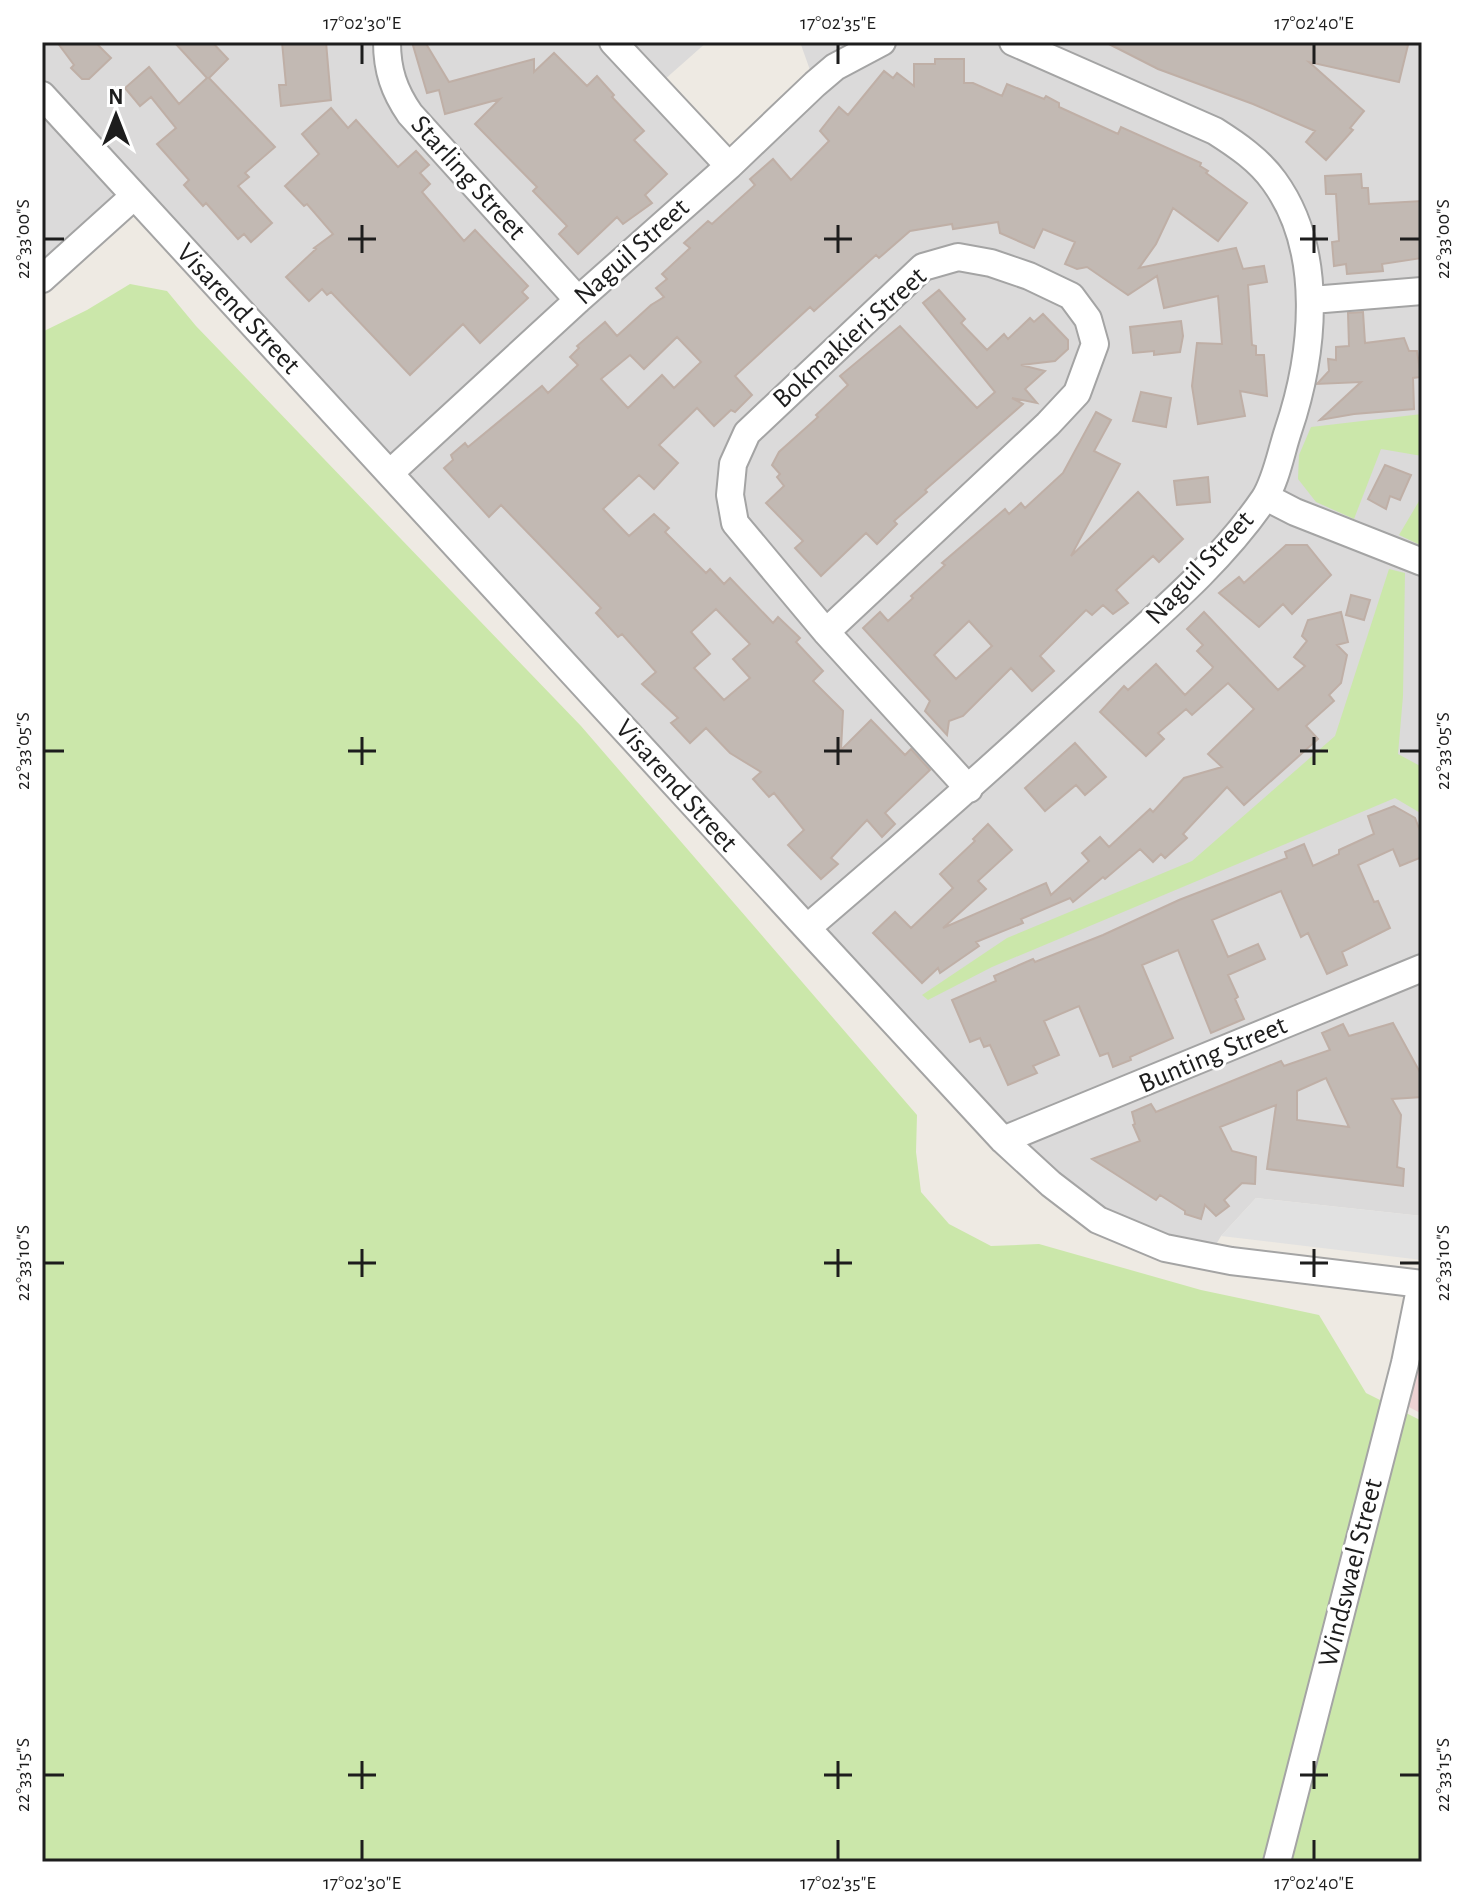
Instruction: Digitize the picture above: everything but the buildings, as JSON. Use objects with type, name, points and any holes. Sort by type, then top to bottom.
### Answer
[{"type":"street","name":"Starling Street","points":[[387,42],[390,76],[396,95],[410,114],[578,300]]},
{"type":"street","points":[[613,42],[729,166]]},
{"type":"street","name":"Naguil Street","points":[[390,473],[835,67],[882,42]]},
{"type":"street","name":"Naguil Street","points":[[807,928],[969,789],[1180,594],[1230,541],[1266,497],[1296,407],[1305,365],[1312,300],[1298,224],[1287,201],[1263,168],[1240,147],[1215,131],[1013,42]]},
{"type":"street","name":"Visarend Street","points":[[42,95],[1003,1140],[1051,1184],[1098,1220],[1165,1248],[1231,1261],[1422,1284]]},
{"type":"street","points":[[42,279],[133,197]]},
{"type":"street","name":"Bokmakieri Street","points":[[826,632],[1048,424],[1077,393],[1095,344],[1088,319],[1071,296],[1029,276],[991,263],[958,257],[923,267],[747,433],[733,464],[730,495],[735,523],[826,632],[969,789]]},
{"type":"street","points":[[1312,300],[1422,291]]},
{"type":"street","points":[[1266,497],[1295,512],[1422,562]]},
{"type":"street","name":"Bunting Street","points":[[1003,1140],[1422,968]]},
{"type":"street","name":"Windswael Street","points":[[1277,1862],[1402,1375],[1422,1284]]},
{"type":"shaded area","points":[[42,42],[707,42],[655,88],[729,166],[815,84],[800,42],[1422,42],[1422,1216],[1256,1198],[1221,1236],[1209,1257],[1051,1184],[133,197],[42,279]]},
{"type":"shaded area","points":[[1256,1198],[1422,1216],[1422,1260],[1221,1236]]},
{"type":"shaded area","points":[[1422,1284],[1422,1414],[1396,1400]]},
{"type":"green space","points":[[130,284],[167,291],[196,326],[581,726],[917,1115],[916,1152],[921,1192],[949,1224],[991,1246],[1039,1244],[1201,1290],[1319,1315],[1366,1393],[1422,1421],[1422,1862],[42,1862],[42,332]]},
{"type":"green space","points":[[1422,414],[1422,456],[1381,449],[1354,519],[1316,502],[1298,479],[1299,455],[1311,427]]},
{"type":"green space","points":[[1422,496],[1422,543],[1420,545],[1399,535]]},
{"type":"green space","points":[[1389,569],[1405,573],[1403,696],[1398,754],[1422,767],[1422,814],[1395,798],[992,967],[928,1000],[922,995],[1007,938],[1192,861],[1335,736]]}]
